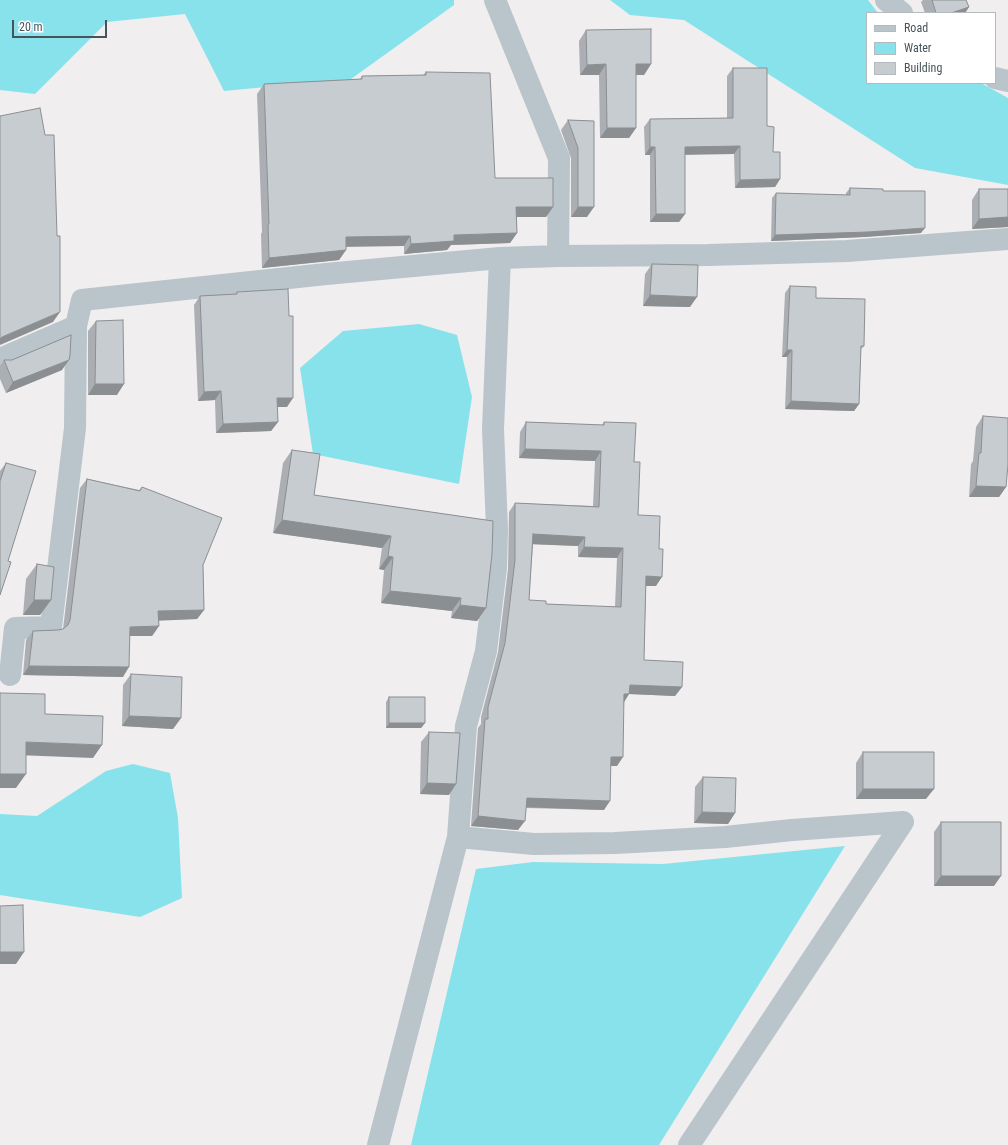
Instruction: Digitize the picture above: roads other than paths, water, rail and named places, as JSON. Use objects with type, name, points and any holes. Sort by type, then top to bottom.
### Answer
[{"type":"street","points":[[495,0],[559,158],[558,256]]},
{"type":"street","points":[[886,0],[901,12]]},
{"type":"street","points":[[996,78],[1008,81]]},
{"type":"street","points":[[10,675],[14,628],[51,627],[75,428],[76,326],[82,300],[265,280],[500,258],[847,251],[1008,240]]},
{"type":"street","points":[[378,1145],[458,837],[466,726],[486,651],[496,568],[497,529],[493,429],[500,258]]},
{"type":"street","points":[[0,359],[76,326]]},
{"type":"street","points":[[458,837],[534,844],[615,843],[725,837],[792,830],[903,822],[689,1145]]},
{"type":"water","points":[[0,0],[454,0],[454,5],[351,79],[224,91],[185,14],[107,22],[35,94],[0,90]]},
{"type":"water","points":[[610,0],[868,0],[877,12],[866,12],[866,84],[983,84],[1008,98],[1008,185],[915,168],[684,20],[630,15]]},
{"type":"water","points":[[419,324],[457,335],[472,397],[459,484],[313,454],[300,368],[343,331]]},
{"type":"water","points":[[133,764],[170,773],[178,818],[182,898],[140,917],[0,895],[0,814],[37,816],[106,771]]},
{"type":"water","points":[[845,846],[659,1145],[411,1145],[476,869],[533,862],[663,864]]}]
